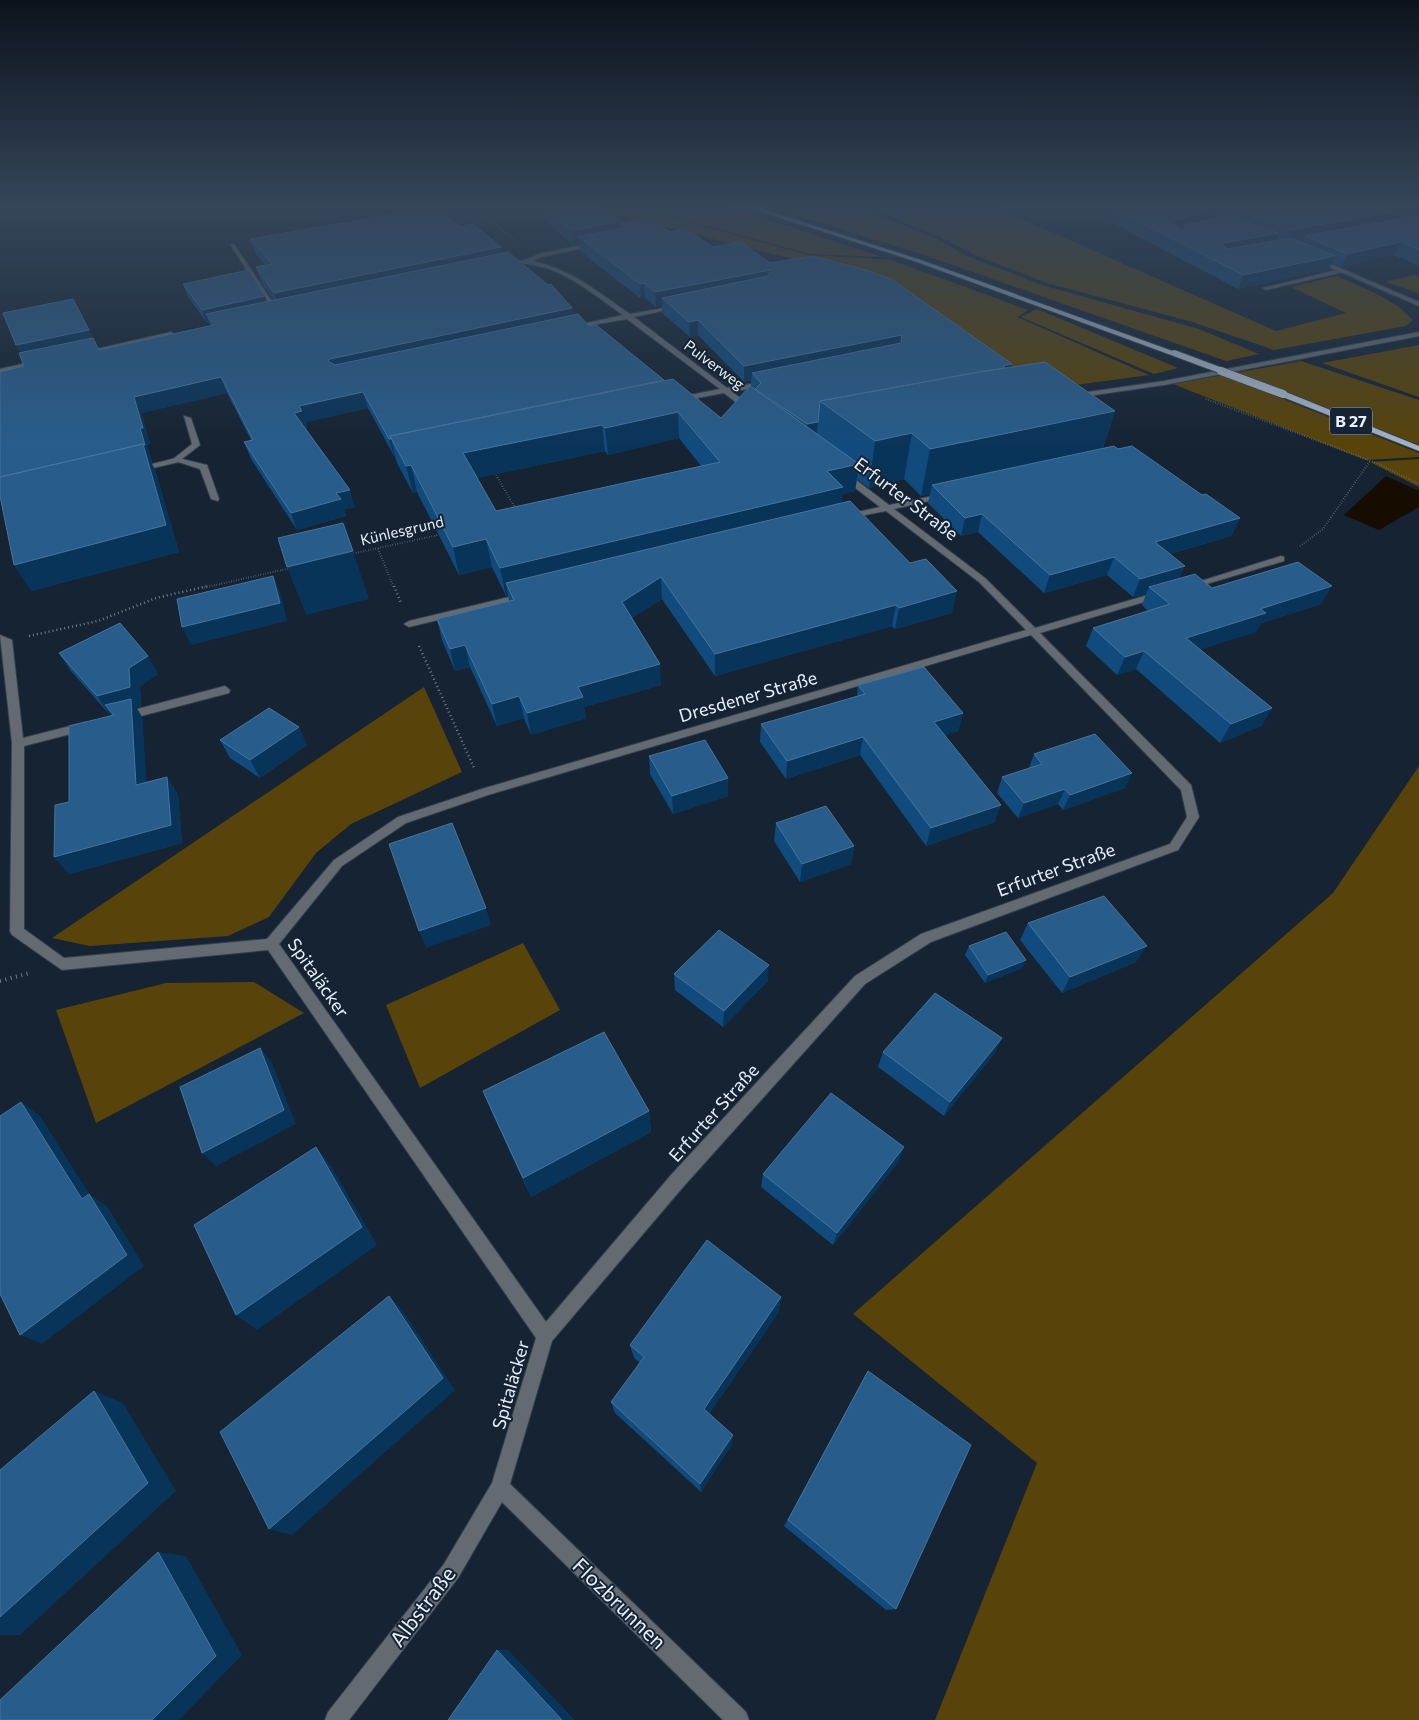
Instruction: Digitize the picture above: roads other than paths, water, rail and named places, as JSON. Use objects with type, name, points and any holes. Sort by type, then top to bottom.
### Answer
[{"type":"main road","name":"B 27","points":[[989,286],[1174,353],[1419,449]]},
{"type":"street","points":[[259,286],[276,312]]},
{"type":"street","name":"Pulverweg","points":[[585,286],[628,316],[756,413]]},
{"type":"street","points":[[1266,288],[1274,286]]},
{"type":"street","points":[[1378,286],[1419,304]]},
{"type":"street","points":[[567,329],[692,303]]},
{"type":"street","points":[[266,314],[285,310]]},
{"type":"street","points":[[76,354],[181,332]]},
{"type":"street","points":[[1066,398],[1164,383],[1419,334]]},
{"type":"street","points":[[0,371],[48,360]]},
{"type":"street","points":[[669,402],[775,381]]},
{"type":"street","points":[[130,471],[176,460],[196,445],[187,418]]},
{"type":"street","points":[[176,460],[204,467],[215,500]]},
{"type":"street","name":"Erfurter Straße","points":[[545,1336],[677,1181],[860,980],[926,938],[1174,847],[1193,817],[1187,788],[982,580],[834,468]]},
{"type":"street","points":[[838,520],[953,493]]},
{"type":"street","name":"Dresdener Straße","points":[[271,944],[338,863],[402,820],[485,792],[1281,559]]},
{"type":"street","points":[[410,624],[538,593]]},
{"type":"street","name":"Spitaläcker","points":[[3,639],[18,743],[17,931],[62,964],[271,944],[545,1336],[500,1487]]},
{"type":"street","points":[[112,719],[225,690]]},
{"type":"street","points":[[18,743],[94,724]]},
{"type":"street","name":"Albstraße","points":[[336,1720],[451,1571],[500,1487]]},
{"type":"street","name":"Flozbrunnen","points":[[500,1487],[738,1720]]}]
